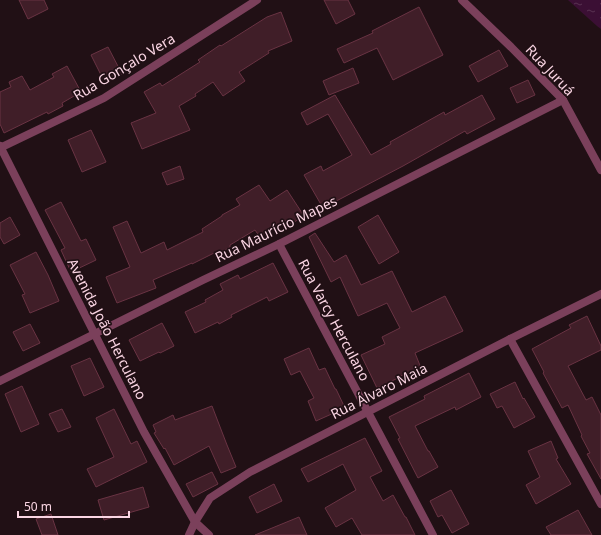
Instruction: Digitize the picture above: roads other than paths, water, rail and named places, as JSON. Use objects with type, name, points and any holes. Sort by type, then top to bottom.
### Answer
[{"type":"street","name":"Rua Gonçalo Vera","points":[[0,147],[104,98],[257,0]]},
{"type":"street","name":"Rua Juruá","points":[[462,0],[563,100],[601,170]]},
{"type":"street","name":"Rua Maurício Mapes","points":[[0,381],[196,283],[279,244],[563,100]]},
{"type":"street","name":"Avenida João Herculano","points":[[0,147],[144,432],[195,522],[209,535]]},
{"type":"street","name":"Rua Varcy Herculano","points":[[279,244],[433,535]]},
{"type":"street","name":"Rua Álvaro Maia","points":[[189,535],[210,498],[250,472],[601,294]]},
{"type":"street","points":[[510,339],[601,504]]},
{"type":"water","points":[[568,0],[601,0],[601,29],[597,26]]}]
